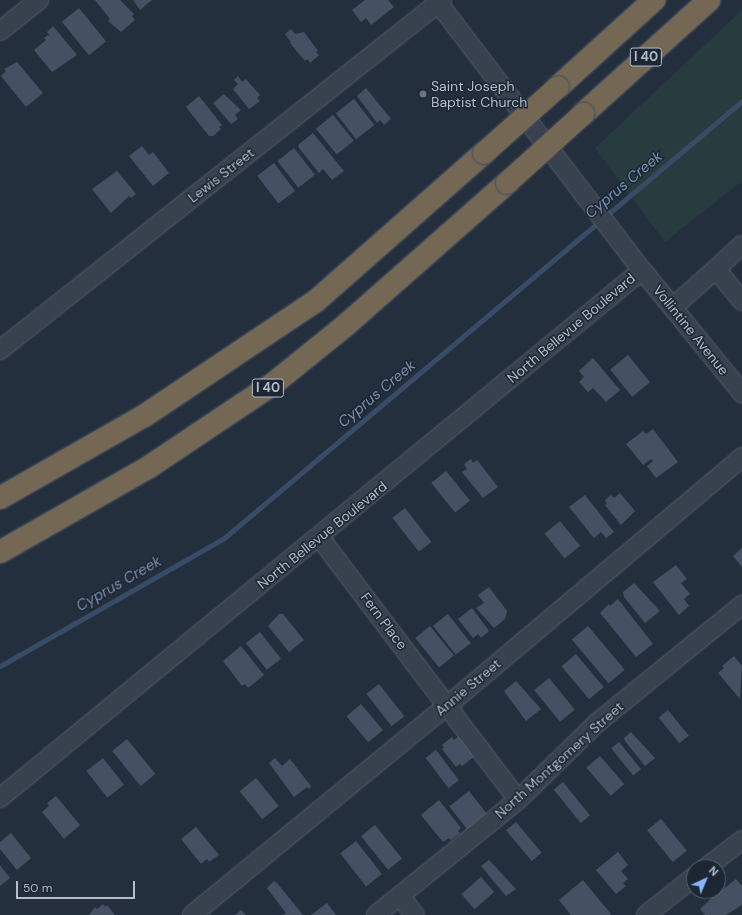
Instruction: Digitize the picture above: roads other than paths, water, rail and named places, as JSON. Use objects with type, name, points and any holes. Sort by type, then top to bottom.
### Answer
[{"type":"highway","name":"I 40","points":[[0,498],[144,416],[316,301],[484,153],[654,0]]},
{"type":"highway","name":"I 40","points":[[0,552],[149,466],[273,384],[346,325],[507,183],[709,0]]},
{"type":"street","points":[[0,31],[39,0]]},
{"type":"street","name":"Vollintine Avenue","points":[[438,1],[590,203],[642,270],[742,393]]},
{"type":"street","name":"Lewis Street","points":[[0,350],[438,1]]},
{"type":"street","points":[[673,307],[742,245]]},
{"type":"street","points":[[716,269],[742,301]]},
{"type":"street","name":"North Bellevue Boulevard","points":[[0,798],[320,538],[642,270]]},
{"type":"street","name":"Annie Street","points":[[192,915],[448,705],[742,457]]},
{"type":"street","name":"Fern Place","points":[[320,538],[448,705],[518,800]]},
{"type":"street","name":"North Montgomery Street","points":[[376,915],[518,800],[598,722],[742,605]]},
{"type":"street","points":[[717,859],[742,840]]},
{"type":"street","points":[[646,915],[686,883]]},
{"type":"street","points":[[400,896],[415,915]]},
{"type":"waterway","name":"Cyprus Creek","points":[[0,666],[223,539],[742,101]]},
{"type":"place","name":"Saint Joseph Baptist Church","points":[[423,94]]}]
